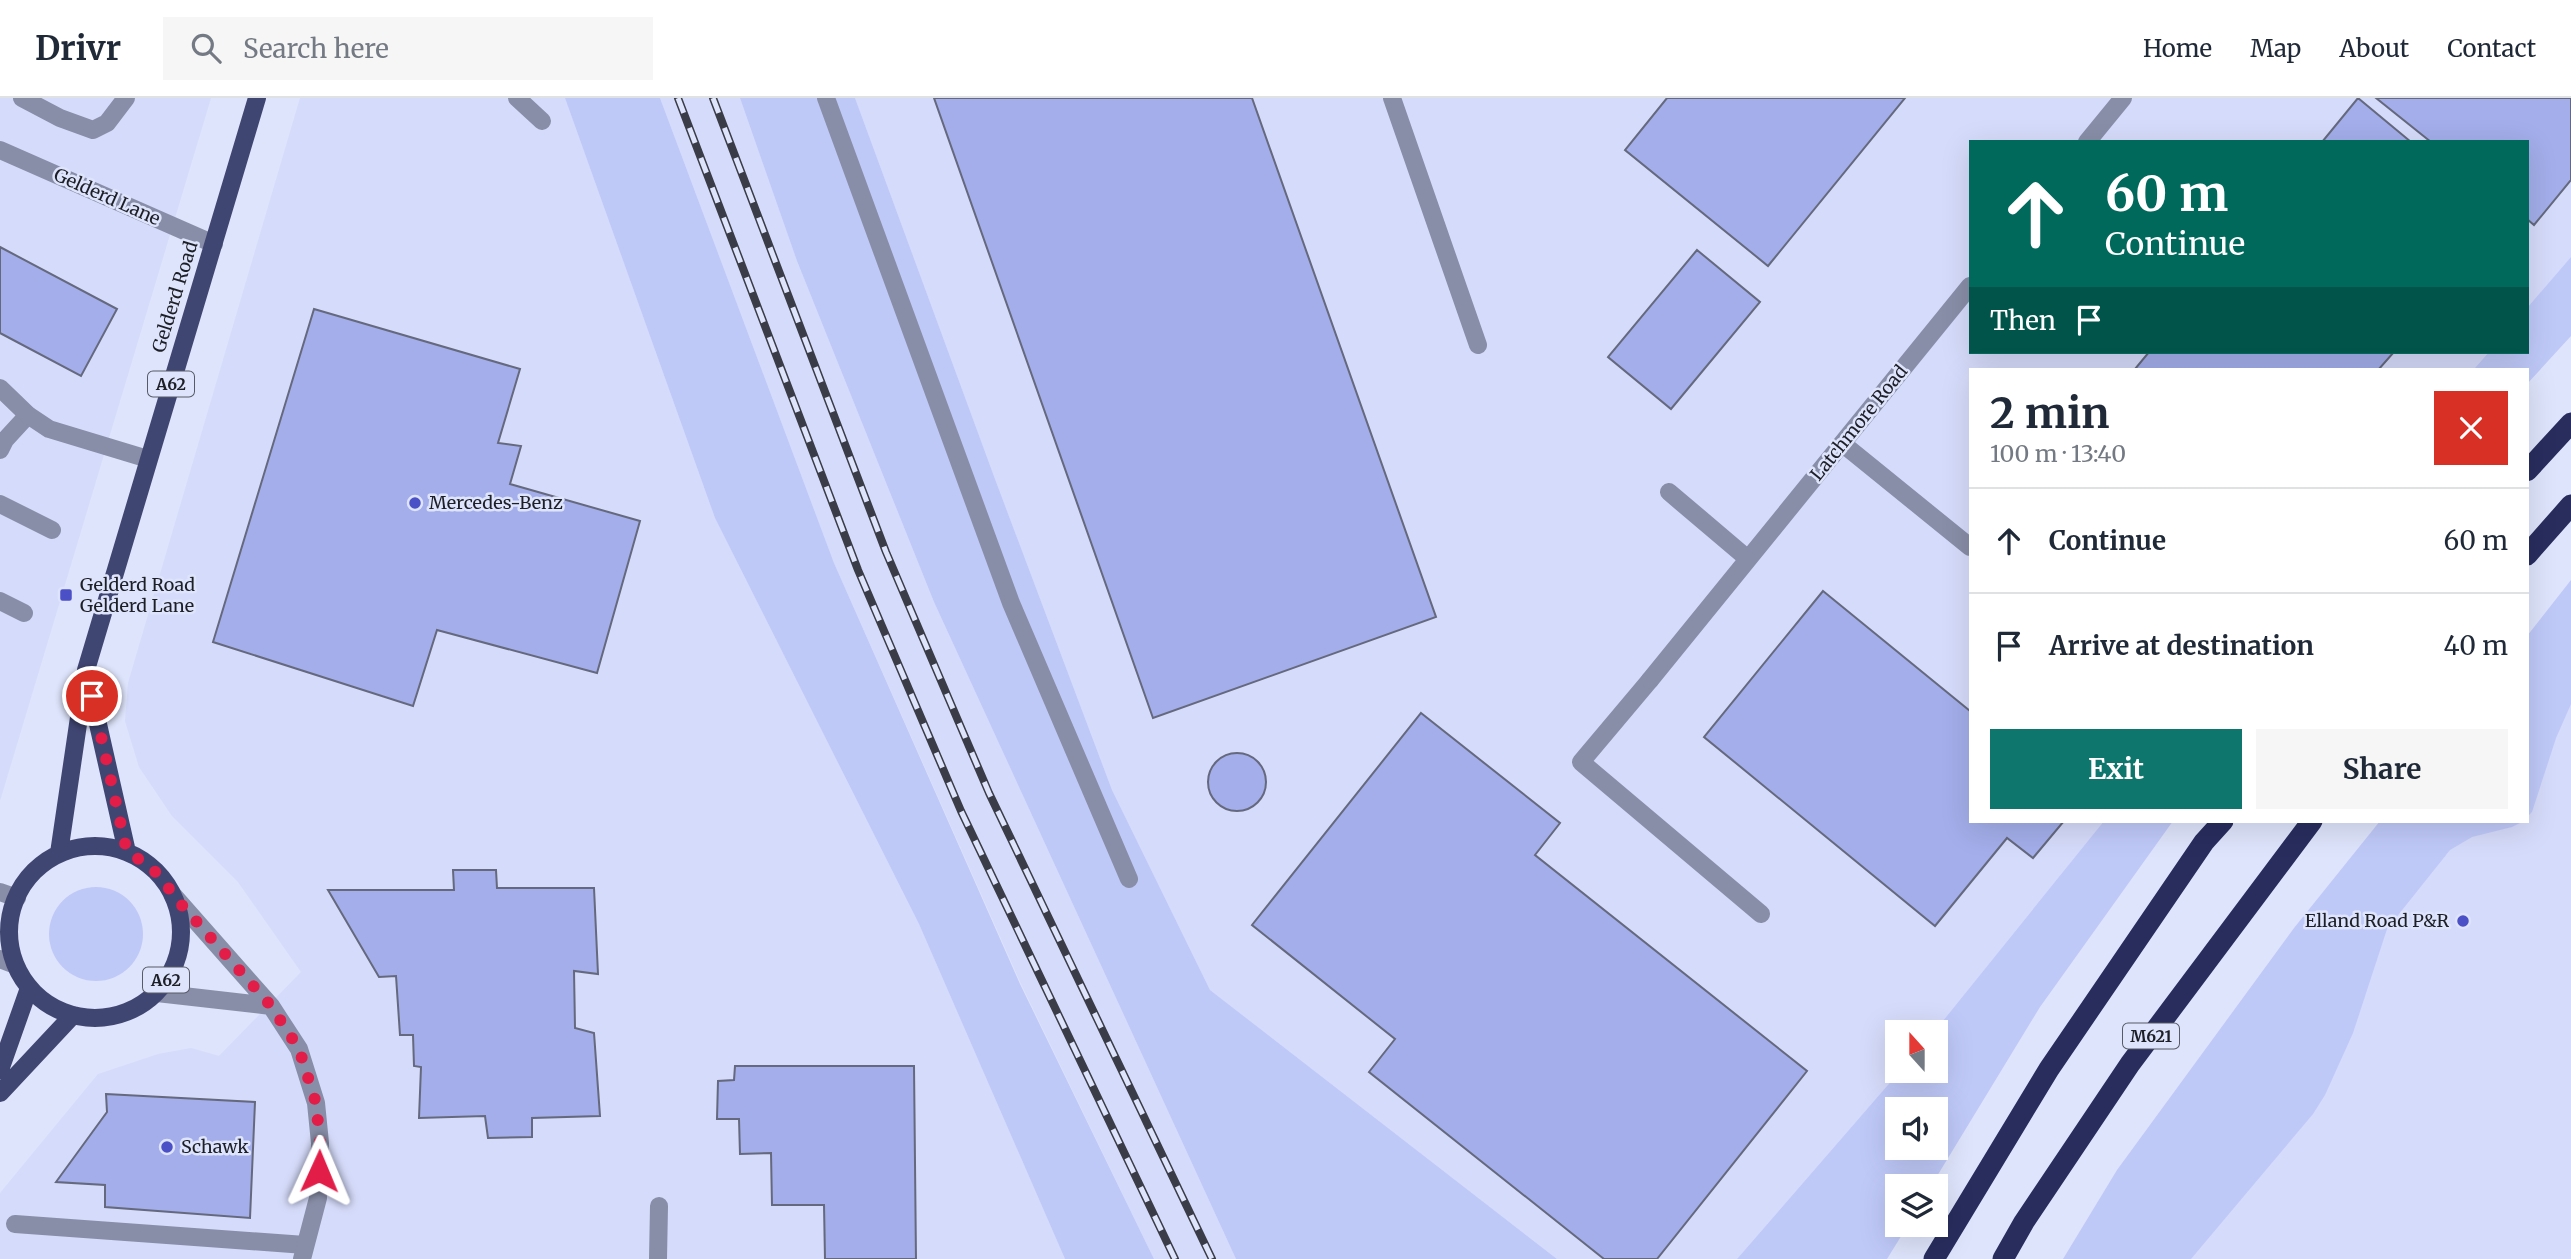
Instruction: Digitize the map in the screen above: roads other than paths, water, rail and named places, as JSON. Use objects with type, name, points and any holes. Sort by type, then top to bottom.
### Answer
[{"type":"highway","points":[[2529,469],[2571,424]]},
{"type":"highway","points":[[2529,553],[2571,505]]},
{"type":"highway","points":[[1934,1259],[2049,1069],[2204,842],[2221,823]]},
{"type":"highway","name":"M621","points":[[2003,1259],[2024,1222],[2130,1064],[2311,823]]},
{"type":"main road","name":"Gelderd Road","points":[[86,670],[257,98]]},
{"type":"main road","name":"A62","points":[[86,670],[127,852]]},
{"type":"main road","name":"A62","points":[[59,853],[86,670]]},
{"type":"main road","name":"A62","points":[[92,845],[110,846],[127,852],[153,867],[173,895],[181,922],[180,950],[171,973],[157,993],[139,1006],[119,1015],[96,1018],[73,1015],[49,1005],[29,988],[8,962],[11,914],[8,895],[20,889],[37,868],[59,853],[92,845]]},
{"type":"main road","points":[[0,1070],[29,988]]},
{"type":"main road","points":[[0,1093],[73,1015]]},
{"type":"street","points":[[22,98],[60,118],[93,130],[107,124],[125,98]]},
{"type":"street","points":[[517,98],[542,121]]},
{"type":"street","points":[[826,98],[1011,603],[1129,880]]},
{"type":"street","points":[[1391,98],[1478,345]]},
{"type":"street","points":[[2089,140],[2123,98]]},
{"type":"street","name":"Gelderd Lane","points":[[0,149],[214,244]]},
{"type":"street","name":"Latchmore Road","points":[[1761,914],[1581,762],[1969,287]]},
{"type":"street","points":[[0,388],[28,415],[50,429],[148,459]]},
{"type":"street","points":[[0,450],[5,440],[28,415]]},
{"type":"street","points":[[1843,444],[1969,546]]},
{"type":"street","points":[[1669,492],[1748,559]]},
{"type":"street","points":[[0,504],[52,530]]},
{"type":"street","points":[[0,601],[24,613]]},
{"type":"street","points":[[15,1224],[304,1252],[318,1198],[320,1143],[316,1103],[299,1049],[271,1006],[173,895]]},
{"type":"street","points":[[157,993],[271,1006]]},
{"type":"street","points":[[658,1259],[659,1206]]},
{"type":"railway","points":[[678,98],[858,570],[961,811],[1175,1259]]},
{"type":"railway","points":[[713,98],[886,552],[989,793],[1212,1259]]},
{"type":"place","name":"Mercedes-Benz","points":[[415,503]]},
{"type":"place","name":"Gelderd Road Gelderd Lane","points":[[66,595]]},
{"type":"place","name":"Elland Road P&R","points":[[2463,921]]},
{"type":"place","name":"Schawk","points":[[167,1147]]}]
